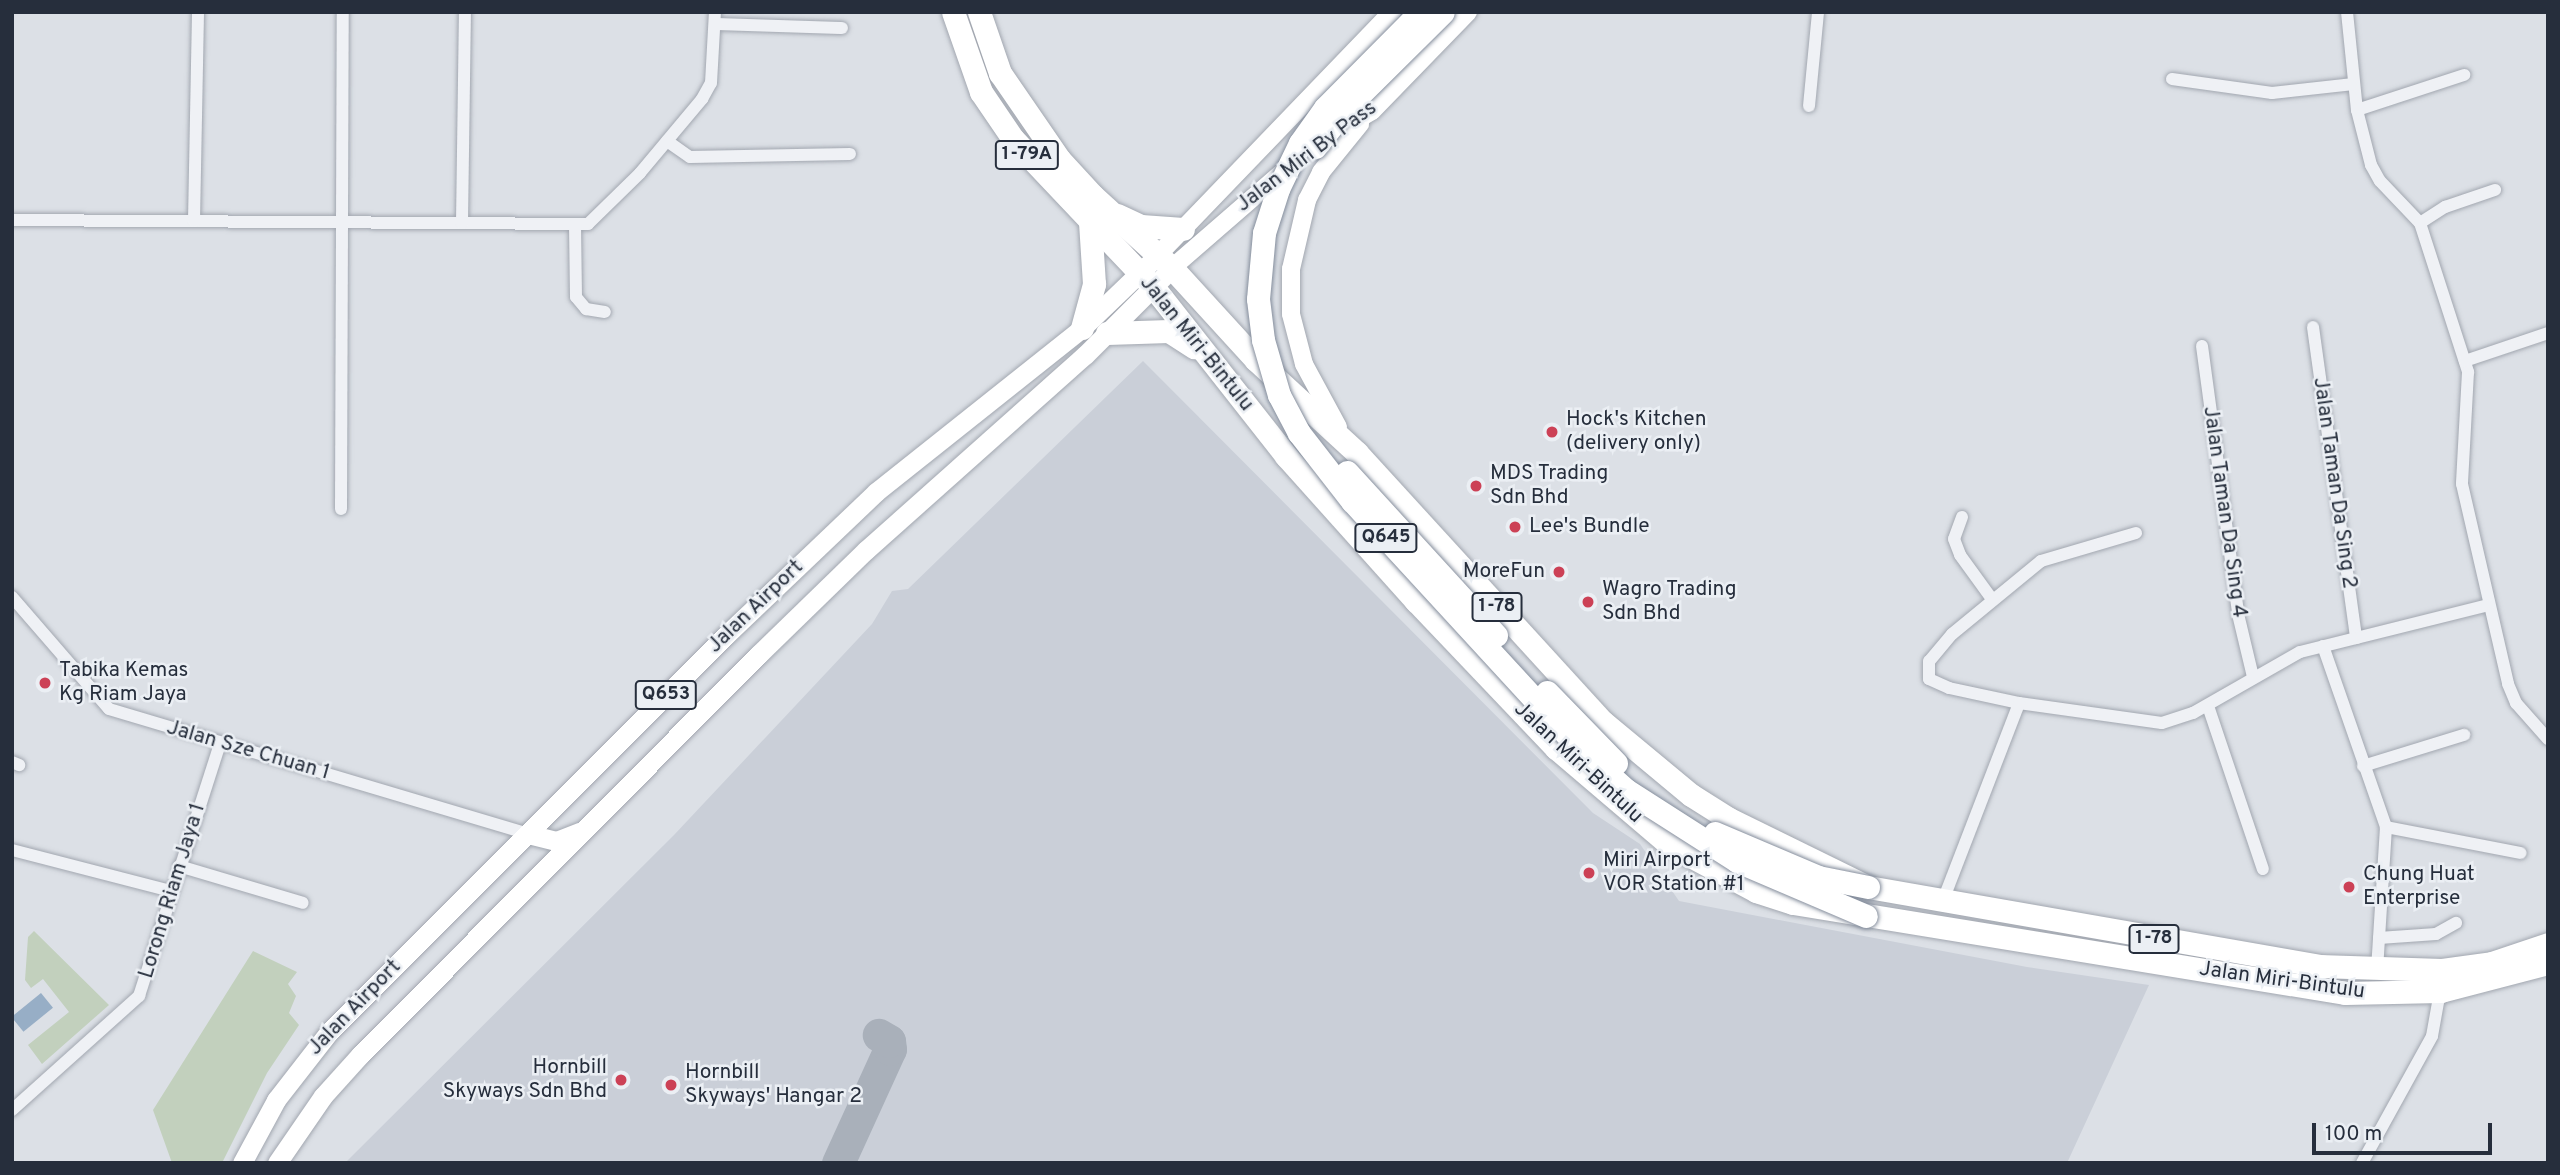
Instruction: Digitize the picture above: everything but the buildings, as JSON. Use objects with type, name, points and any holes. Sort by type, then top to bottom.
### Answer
[{"type":"highway","name":"Jalan Miri-Bintulu","points":[[953,12],[988,101],[1013,139],[1099,217],[1165,262],[1256,360],[1357,453],[1603,722],[1647,761],[1729,819],[1868,887],[1942,903],[2305,964],[2441,980],[2548,944]]},
{"type":"highway","name":"Jalan Miri-Bintulu","points":[[979,12],[1000,73],[1030,121],[1146,280],[1286,456],[1416,601],[1556,748],[1628,813],[1670,845],[1756,891],[1793,903],[2346,993],[2548,964]]},
{"type":"highway","name":"Q645","points":[[1420,12],[1325,108],[1300,143],[1278,189],[1264,233],[1258,299],[1263,340],[1279,394],[1323,467],[1567,736],[1606,773],[1669,821],[1737,862],[1866,916]]},
{"type":"highway","name":"Q645","points":[[1443,12],[1321,138],[1290,195],[1277,240],[1272,289],[1279,348],[1301,407],[1326,447],[1352,477],[1619,766],[1721,836],[1818,877],[1868,887]]},
{"type":"highway","points":[[1082,328],[1094,284],[1099,217],[1141,226],[1183,229]]},
{"type":"highway","points":[[1107,333],[1169,331],[1205,354]]},
{"type":"main road","name":"Jalan Miri By Pass","points":[[1165,262],[1183,229],[1392,12]]},
{"type":"main road","name":"Jalan Miri By Pass","points":[[1165,262],[1271,180],[1372,111],[1468,12]]},
{"type":"main road","points":[[1357,453],[1325,409],[1304,364],[1292,314],[1291,269],[1307,200],[1321,172],[1372,111]]},
{"type":"main road","name":"Q653","points":[[1146,280],[1165,262]]},
{"type":"main road","name":"Jalan Airport","points":[[242,1163],[276,1100],[329,1032],[876,492],[1146,280]]},
{"type":"main road","name":"Jalan Airport","points":[[277,1163],[323,1096],[360,1055],[866,550],[1107,333],[1146,280]]},
{"type":"main road","points":[[528,834],[556,841],[584,830]]},
{"type":"street","points":[[194,221],[198,12]]},
{"type":"street","points":[[341,509],[340,220],[343,12]]},
{"type":"street","points":[[462,223],[465,12]]},
{"type":"street","points":[[1809,106],[1818,12]]},
{"type":"street","points":[[2347,12],[2357,110],[2371,164],[2381,181],[2420,223],[2465,361],[2469,396],[2462,484],[2488,605],[2515,703],[2548,739]]},
{"type":"street","points":[[12,220],[340,220],[575,225],[595,220],[667,141],[711,83],[715,18],[842,28]]},
{"type":"street","points":[[2357,110],[2463,75]]},
{"type":"street","points":[[2172,79],[2272,93],[2354,84]]},
{"type":"street","points":[[667,141],[690,157],[850,154]]},
{"type":"street","points":[[2420,223],[2445,207],[2494,190]]},
{"type":"street","points":[[575,225],[576,297],[586,309],[605,312]]},
{"type":"street","name":"Jalan Taman Da Sing 2","points":[[2313,327],[2356,638]]},
{"type":"street","points":[[2465,361],[2548,333]]},
{"type":"street","name":"Jalan Taman Da Sing 4","points":[[2202,346],[2238,614],[2253,677]]},
{"type":"street","points":[[1962,517],[1954,539],[1960,555],[1992,599]]},
{"type":"street","points":[[2136,533],[2054,554],[1992,599],[1937,650],[1926,670],[1939,685],[2019,704],[2162,723],[2208,706],[2253,677],[2300,652],[2488,605]]},
{"type":"street","name":"Jalan Sze Chuan 1","points":[[12,597],[104,706],[528,834]]},
{"type":"street","points":[[2323,646],[2386,827],[2377,971]]},
{"type":"street","points":[[1942,903],[2019,704]]},
{"type":"street","points":[[2208,706],[2263,869]]},
{"type":"street","points":[[2363,766],[2464,735]]},
{"type":"street","name":"Lorong Riam Jaya 1","points":[[12,1110],[131,1007],[148,975],[170,891],[220,743]]},
{"type":"street","points":[[2386,827],[2521,853]]},
{"type":"street","points":[[12,850],[170,891]]},
{"type":"street","points":[[179,866],[303,902]]},
{"type":"street","points":[[2379,938],[2436,934],[2456,923]]},
{"type":"street","points":[[2362,1163],[2432,1036],[2441,980]]},
{"type":"shaded area","points":[[1143,361],[1593,813],[1640,844],[1679,901],[2027,967],[2149,985],[2067,1163],[345,1163],[674,835],[872,624],[892,591],[908,589]]},
{"type":"green space","points":[[34,931],[109,1005],[42,1064],[28,1045],[69,1012],[43,979],[31,988],[25,980],[28,937]]},
{"type":"green space","points":[[253,951],[297,972],[288,984],[296,996],[289,1013],[299,1025],[267,1073],[222,1163],[172,1163],[153,1110]]},
{"type":"water","points":[[41,993],[53,1008],[23,1032],[12,1016]]},
{"type":"taxiway","points":[[838,1163],[890,1049],[889,1041],[879,1035]]},
{"type":"place","name":"Hock's Kitchen (delivery only)","points":[[1552,432]]},
{"type":"place","name":"MDS Trading Sdn Bhd","points":[[1476,486]]},
{"type":"place","name":"Lee's Bundle","points":[[1515,527]]},
{"type":"place","name":"MoreFun","points":[[1559,572]]},
{"type":"place","name":"Wagro Trading Sdn Bhd","points":[[1588,602]]},
{"type":"place","name":"Tabika Kemas Kg Riam Jaya","points":[[45,683]]},
{"type":"place","name":"Miri Airport VOR Station #1","points":[[1589,873]]},
{"type":"place","name":"Chung Huat Enterprise","points":[[2349,887]]},
{"type":"place","name":"Hornbill Skyways Sdn Bhd","points":[[621,1080]]},
{"type":"place","name":"Hornbill Skyways' Hangar 2","points":[[671,1085]]}]
